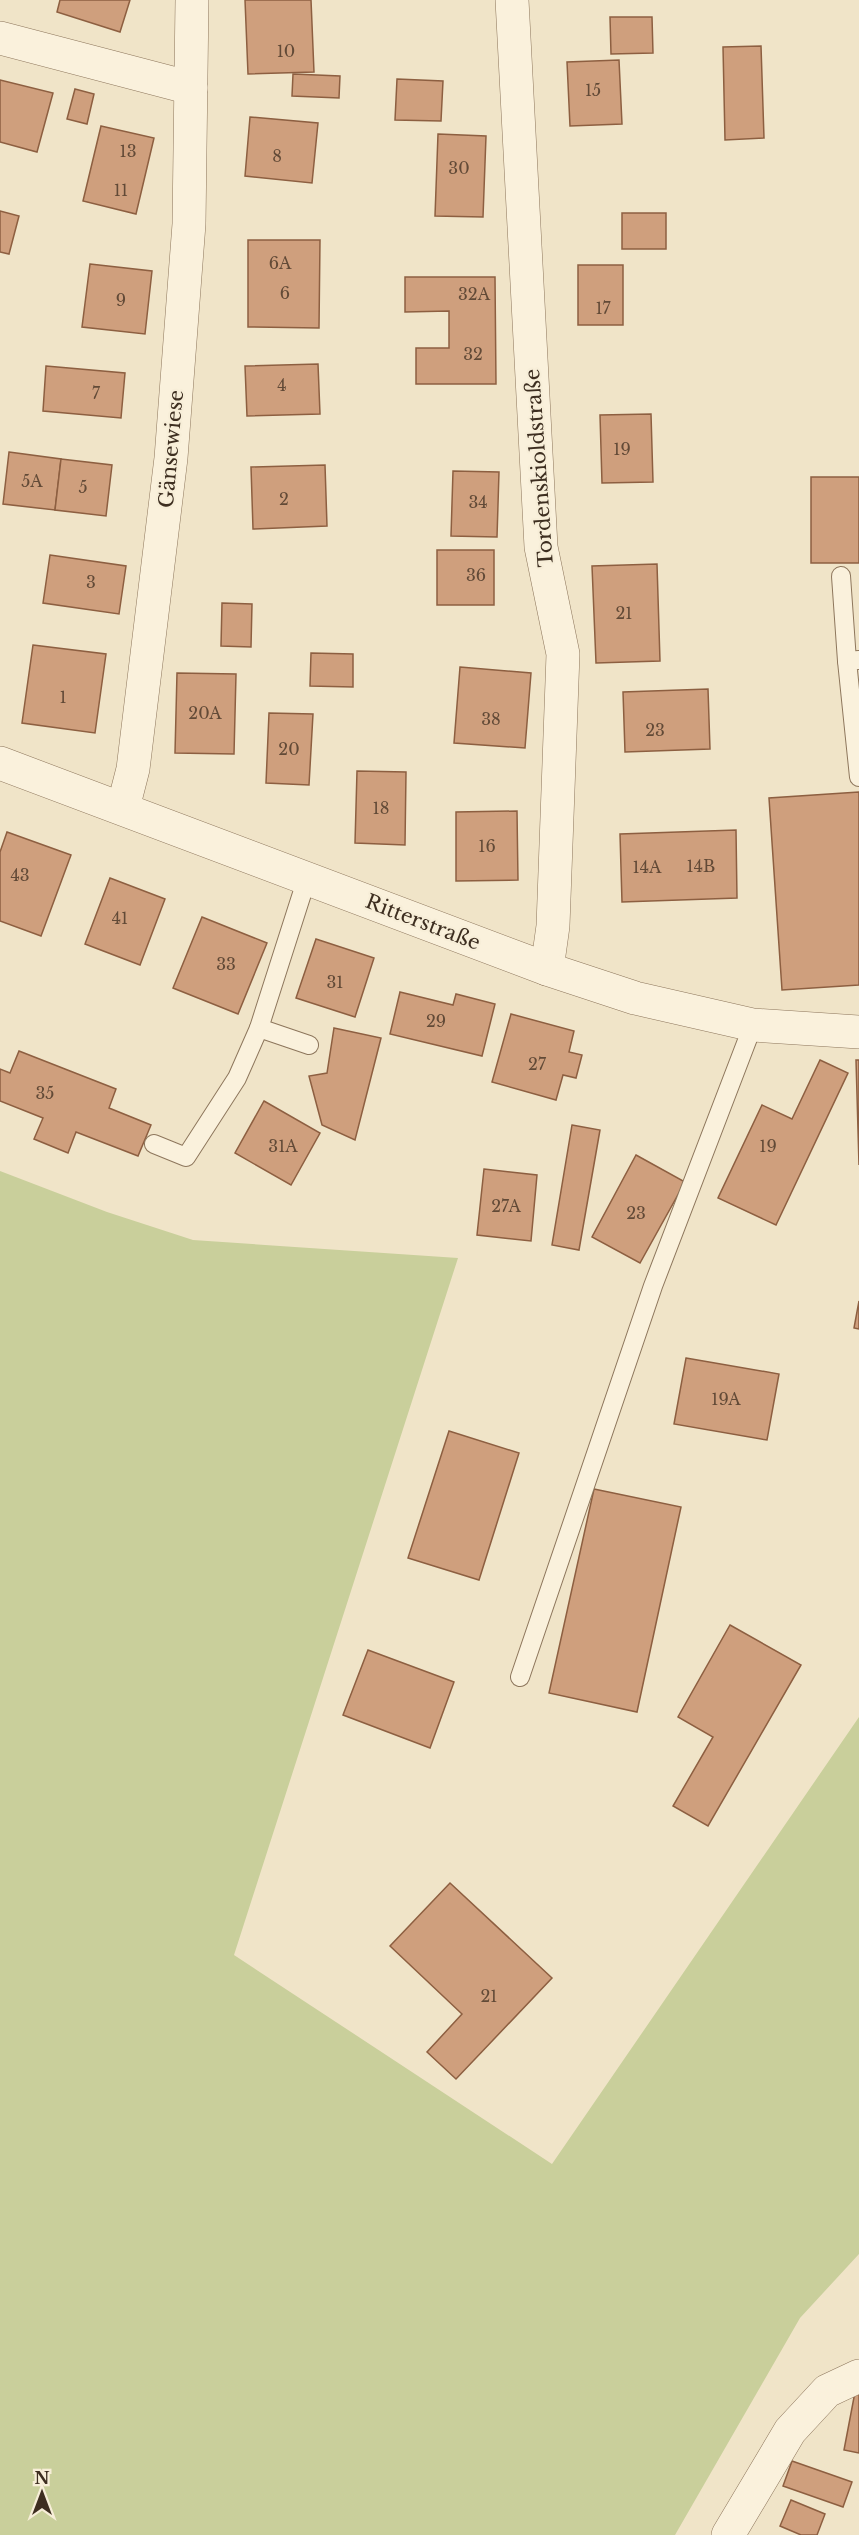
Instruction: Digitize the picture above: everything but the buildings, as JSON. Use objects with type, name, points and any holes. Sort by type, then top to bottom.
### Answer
[{"type":"street","name":"Gänsewiese","points":[[123,808],[133,769],[171,458],[189,224],[192,0]]},
{"type":"street","name":"Tordenskioldstraße","points":[[512,0],[541,547],[563,654],[553,926],[547,969]]},
{"type":"street","points":[[0,38],[191,88]]},
{"type":"street","name":"Ritterstraße","points":[[0,763],[547,969],[635,998],[753,1025],[859,1032]]},
{"type":"street","points":[[728,2535],[790,2431],[827,2391],[859,2376]]},
{"type":"lane","points":[[841,576],[853,661],[859,777]]},
{"type":"lane","points":[[154,1144],[186,1157],[237,1078],[259,1028],[307,878]]},
{"type":"lane","points":[[520,1677],[653,1286],[753,1025]]},
{"type":"lane","points":[[259,1028],[309,1045]]},
{"type":"green space","points":[[0,1171],[107,1212],[193,1240],[458,1258],[234,1955],[552,2164],[859,1717],[859,2254],[800,2318],[675,2535],[0,2535]]}]
